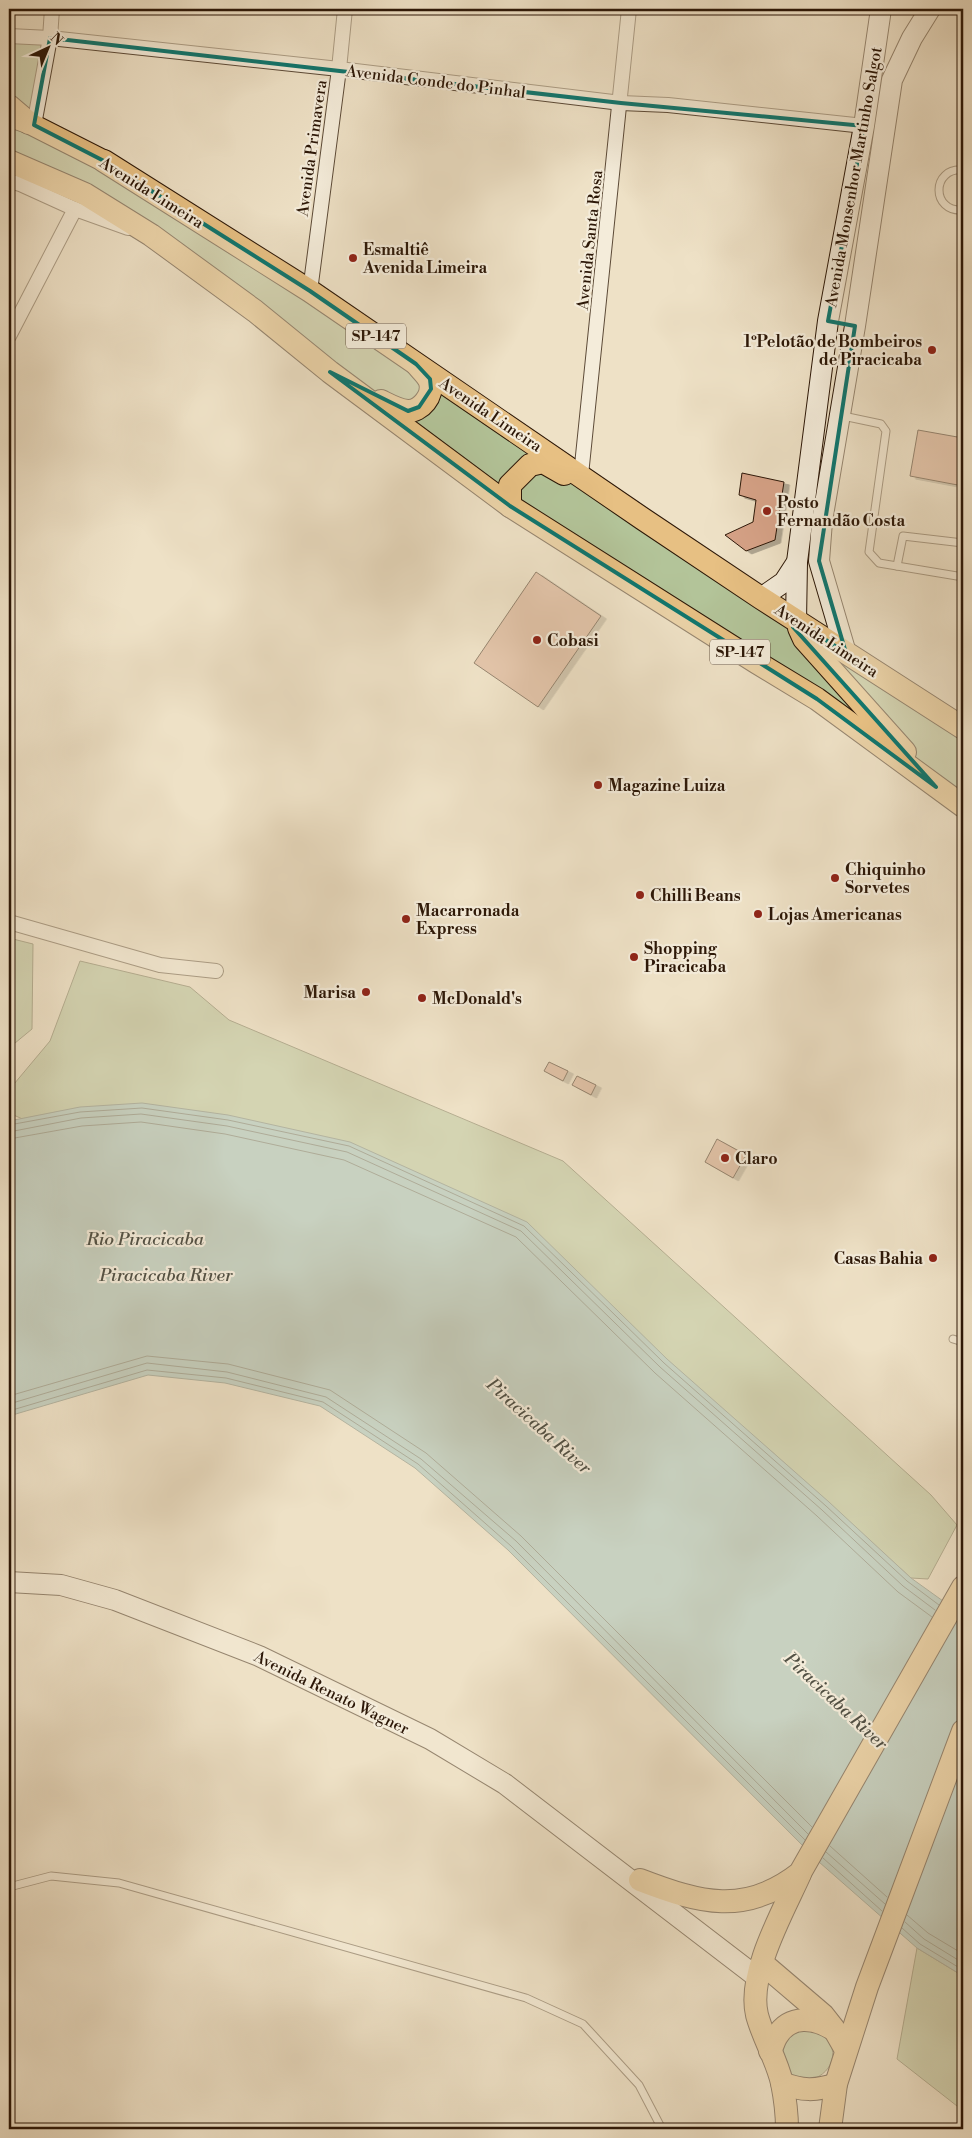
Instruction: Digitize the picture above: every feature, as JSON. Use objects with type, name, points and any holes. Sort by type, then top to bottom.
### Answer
[{"type":"highway","points":[[9,106],[24,121]]},
{"type":"highway","points":[[9,161],[80,201]]},
{"type":"highway","name":"Avenida Limeira","points":[[104,161],[310,291],[761,598],[963,728]]},
{"type":"highway","name":"SP-147","points":[[80,201],[151,235],[255,311],[330,372],[510,506],[756,662],[817,698],[963,806]]},
{"type":"highway","points":[[330,372],[392,407],[408,411],[419,407],[429,397],[431,389],[430,379],[416,364]]},
{"type":"highway","points":[[510,506],[510,485],[513,481],[530,465],[543,462],[643,519]]},
{"type":"highway","points":[[796,621],[804,639],[936,786]]},
{"type":"highway","points":[[787,2129],[782,2083],[757,2015],[755,1998],[760,1971],[769,1942],[800,1873],[963,1587]]},
{"type":"highway","points":[[830,2129],[836,2084],[867,1987],[963,1731]]},
{"type":"highway","points":[[631,1877],[673,1893],[706,1901],[740,1902],[771,1893],[800,1873]]},
{"type":"highway","points":[[760,1971],[803,1996],[834,2029],[846,2050]]},
{"type":"highway","points":[[770,2051],[777,2036],[793,2022],[804,2019],[814,2020],[834,2029]]},
{"type":"highway","points":[[782,2083],[803,2090],[814,2090],[836,2084]]},
{"type":"main road","name":"Avenida Monsenhor Martinho Salgot","points":[[761,598],[784,582],[797,562],[828,321],[864,126],[881,9]]},
{"type":"main road","points":[[912,38],[923,9]]},
{"type":"main road","name":"Avenida Monsenhor Martinho Salgot","points":[[846,652],[819,561],[822,521],[855,326],[892,80],[912,38],[930,9]]},
{"type":"main road","name":"Avenida Limeira","points":[[24,121],[104,161]]},
{"type":"main road","name":"SP-147","points":[[9,150],[28,158],[80,201]]},
{"type":"main road","points":[[828,321],[855,326]]},
{"type":"main road","points":[[796,621],[797,562]]},
{"type":"main road","name":"Avenida Renato Wagner","points":[[9,1582],[61,1585],[115,1600],[260,1656],[430,1738],[505,1784],[760,1971]]},
{"type":"street","points":[[24,121],[50,38],[52,9]]},
{"type":"street","name":"Avenida Primavera","points":[[310,291],[345,9]]},
{"type":"street","name":"Avenida Santa Rosa","points":[[581,475],[621,103],[629,9]]},
{"type":"street","name":"Avenida Conde do Pinhal","points":[[9,36],[50,38],[339,69],[621,103],[668,104],[864,126]]},
{"type":"street","points":[[9,180],[80,201],[9,336]]},
{"type":"street","points":[[9,922],[160,965],[216,971]]},
{"type":"lane","points":[[963,170],[951,172],[945,176],[939,188],[941,200],[946,206],[957,211],[963,210]]},
{"type":"lane","points":[[840,416],[881,424],[886,432],[869,552],[879,563],[963,577]]},
{"type":"lane","points":[[897,566],[903,536],[963,543]]},
{"type":"lane","points":[[953,1339],[963,1342]]},
{"type":"lane","points":[[9,1887],[52,1876],[119,1883],[526,1998],[583,2024],[639,2085],[662,2129]]},
{"type":"highlighted area","points":[[50,38],[621,103],[864,126],[828,321],[855,326],[819,561],[846,653],[798,622],[793,627],[936,787],[817,699],[510,506],[330,372],[408,411],[419,407],[431,389],[430,379],[416,364],[310,291],[104,161],[34,125]]},
{"type":"green space","points":[[9,36],[50,38],[31,110],[9,100]]},
{"type":"green space","points":[[9,116],[104,161],[963,728],[963,806],[28,158],[9,150]]},
{"type":"green space","points":[[9,938],[33,944],[32,1029],[9,1048]]},
{"type":"green space","points":[[80,961],[190,987],[229,1020],[563,1161],[931,1495],[957,1525],[928,1579],[911,1578],[771,1451],[9,1113],[9,1090],[50,1041]]},
{"type":"green space","points":[[917,1948],[963,1976],[963,2109],[897,2059]]},
{"type":"green space","points":[[797,2028],[822,2032],[832,2048],[833,2057],[830,2065],[819,2076],[811,2079],[795,2078],[786,2071],[784,2065],[780,2047]]},
{"type":"water","name":"Rio Piracicaba","points":[[142,1103],[228,1115],[350,1142],[527,1222],[667,1359],[829,1502],[911,1578],[943,1601],[963,1622],[963,1976],[917,1948],[819,1862],[508,1550],[415,1468],[320,1406],[225,1383],[148,1375],[9,1416],[9,1121],[80,1107]]},
{"type":"building","points":[[918,430],[963,438],[963,486],[910,476]]},
{"type":"building","name":"Posto Fernandão Costa","points":[[742,473],[784,482],[775,540],[746,551],[725,535],[753,522],[756,500],[739,495]]},
{"type":"building","name":"Cobasi","points":[[536,572],[601,616],[538,707],[474,663]]},
{"type":"building","points":[[549,1062],[568,1071],[563,1081],[544,1071]]},
{"type":"building","points":[[577,1076],[596,1085],[591,1095],[572,1085]]},
{"type":"building","name":"Claro","points":[[717,1139],[746,1155],[733,1178],[705,1162]]},
{"type":"place","name":"Esmaltiê Avenida Limeira","points":[[353,258]]},
{"type":"place","name":"1ºPelotão de Bombeiros de Piracicaba","points":[[932,350]]},
{"type":"place","name":"Posto Fernandão Costa","points":[[767,511]]},
{"type":"place","name":"Cobasi","points":[[537,640]]},
{"type":"place","name":"Magazine Luiza","points":[[598,785]]},
{"type":"place","name":"Chiquinho Sorvetes","points":[[835,878]]},
{"type":"place","name":"Chilli Beans","points":[[640,895]]},
{"type":"place","name":"Lojas Americanas","points":[[758,914]]},
{"type":"place","name":"Macarronada Express","points":[[406,919]]},
{"type":"place","name":"Shopping Piracicaba","points":[[634,957]]},
{"type":"place","name":"Marisa","points":[[366,992]]},
{"type":"place","name":"McDonald's","points":[[422,998]]},
{"type":"place","name":"Claro","points":[[725,1158]]},
{"type":"place","name":"Casas Bahia","points":[[933,1258]]},
{"type":"water label","name":"Piracicaba River","points":[[166,1275]]},
{"type":"water label","name":"Piracicaba River","points":[[539,1426]]},
{"type":"water label","name":"Piracicaba River","points":[[836,1701]]}]
